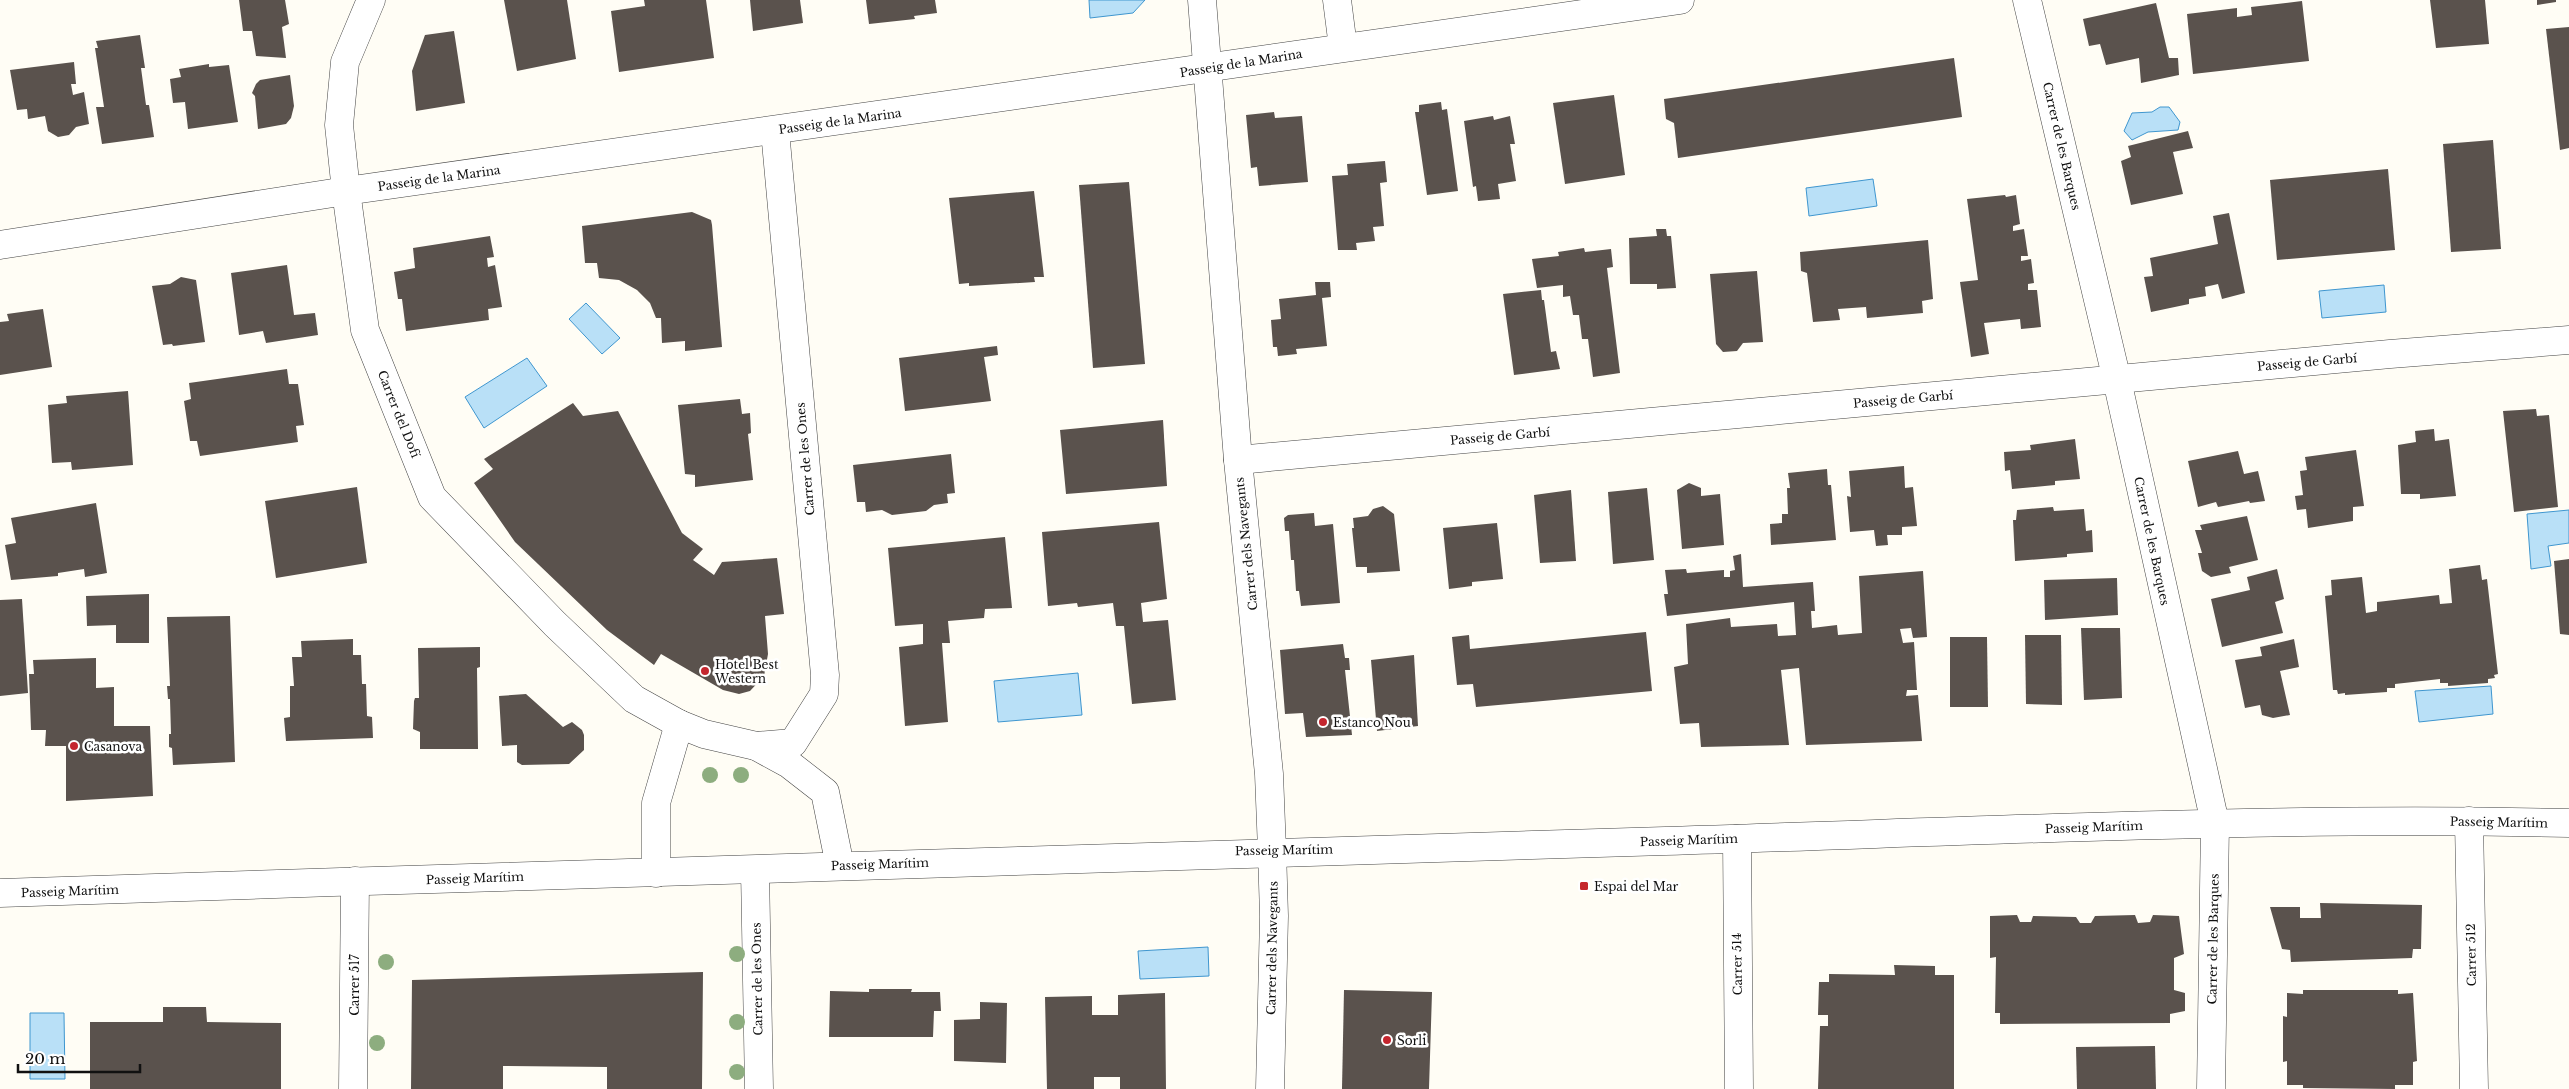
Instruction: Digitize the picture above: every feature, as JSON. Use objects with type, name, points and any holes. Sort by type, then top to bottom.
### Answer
[{"type":"street","name":"Carrer del Dofí","points":[[371,0],[345,62],[339,125],[346,191],[365,330],[432,497],[555,624],[634,699],[679,724],[704,734],[756,746],[789,764],[825,792],[840,866]]},
{"type":"street","name":"Carrer dels Navegants","points":[[1202,0],[1238,460],[1268,774],[1274,916],[1270,1089]]},
{"type":"street","points":[[1337,0],[1344,47]]},
{"type":"street","name":"Passeig de la Marina","points":[[0,245],[346,191],[1680,0]]},
{"type":"street","name":"Carrer de les Barques","points":[[2027,0],[2117,380],[2215,823],[2211,1089]]},
{"type":"street","name":"Carrer de les Ones","points":[[756,746],[793,743],[824,694],[825,675],[775,131]]},
{"type":"street","name":"Passeig de Garbí","points":[[1238,460],[2390,354],[2569,340]]},
{"type":"street","points":[[656,873],[654,846],[656,802],[679,724]]},
{"type":"street","name":"Passeig Marítim","points":[[0,893],[755,870],[1272,850],[1737,839],[2215,823],[2469,821],[2569,823]]},
{"type":"street","name":"Carrer 512","points":[[2469,821],[2474,1089]]},
{"type":"street","name":"Carrer 514","points":[[1737,839],[1739,1089]]},
{"type":"street","name":"Carrer de les Ones","points":[[755,870],[759,1089]]},
{"type":"street","name":"Carrer 517","points":[[353,1089],[355,882]]},
{"type":"water","points":[[1089,0],[1145,0],[1133,13],[1090,18]]},
{"type":"water","points":[[2160,107],[2169,107],[2180,122],[2178,130],[2148,132],[2132,140],[2124,131],[2132,113],[2152,112]]},
{"type":"water","points":[[1873,179],[1877,206],[1809,216],[1806,188]]},
{"type":"water","points":[[2384,285],[2386,312],[2322,318],[2319,291]]},
{"type":"water","points":[[586,303],[620,338],[602,354],[569,319]]},
{"type":"water","points":[[527,358],[547,386],[484,428],[465,397]]},
{"type":"water","points":[[2569,510],[2569,543],[2548,546],[2551,566],[2531,569],[2527,514]]},
{"type":"water","points":[[1078,673],[1082,715],[998,722],[994,681]]},
{"type":"water","points":[[2491,686],[2493,714],[2419,722],[2415,691]]},
{"type":"water","points":[[1208,947],[1209,976],[1140,979],[1138,951]]},
{"type":"water","points":[[30,1013],[64,1013],[65,1079],[30,1079]]},
{"type":"building","points":[[239,0],[285,0],[289,24],[282,27],[286,58],[256,56],[252,31],[243,31]]},
{"type":"building","points":[[504,0],[567,0],[576,59],[517,71]]},
{"type":"building","points":[[644,0],[706,0],[714,58],[619,72],[611,11],[645,6]]},
{"type":"building","points":[[750,0],[800,0],[803,23],[753,31]]},
{"type":"building","points":[[866,0],[935,0],[937,13],[914,16],[915,19],[869,24]]},
{"type":"building","points":[[2430,0],[2485,0],[2489,44],[2436,48]]},
{"type":"building","points":[[2537,0],[2556,0],[2556,2],[2537,5]]},
{"type":"building","points":[[2302,1],[2309,61],[2193,74],[2187,14],[2237,8],[2237,17],[2252,15],[2251,7]]},
{"type":"building","points":[[2156,3],[2169,58],[2178,58],[2179,75],[2141,83],[2139,58],[2106,65],[2100,44],[2089,46],[2083,19]]},
{"type":"building","points":[[2569,27],[2569,148],[2560,150],[2546,29]]},
{"type":"building","points":[[454,31],[465,103],[416,111],[412,71],[425,35]]},
{"type":"building","points":[[140,35],[145,68],[141,68],[146,105],[149,105],[154,137],[102,144],[96,107],[104,107],[95,48],[98,48],[96,41]]},
{"type":"building","points":[[1954,58],[1962,117],[1678,158],[1674,123],[1666,119],[1664,99]]},
{"type":"building","points":[[74,62],[76,84],[71,84],[73,95],[84,92],[89,124],[76,127],[69,135],[58,137],[48,131],[45,116],[28,119],[27,109],[17,110],[10,70]]},
{"type":"building","points":[[209,64],[209,67],[229,65],[238,122],[188,129],[185,102],[173,103],[170,79],[181,77],[179,69]]},
{"type":"building","points":[[290,75],[294,106],[291,118],[286,124],[258,129],[255,96],[252,93],[256,84],[260,80]]},
{"type":"building","points":[[1614,95],[1625,175],[1565,184],[1553,103]]},
{"type":"building","points":[[1441,102],[1442,110],[1447,109],[1458,191],[1427,195],[1415,112],[1419,112],[1419,105]]},
{"type":"building","points":[[1274,112],[1275,118],[1302,116],[1308,182],[1259,186],[1257,167],[1251,168],[1246,115]]},
{"type":"building","points":[[1493,116],[1494,120],[1510,116],[1515,144],[1510,144],[1516,181],[1498,184],[1500,199],[1478,201],[1476,186],[1473,187],[1464,121]]},
{"type":"building","points":[[2188,131],[2193,148],[2173,152],[2183,194],[2131,205],[2121,161],[2131,157],[2128,146]]},
{"type":"building","points":[[2493,140],[2501,249],[2451,252],[2443,144]]},
{"type":"building","points":[[1385,161],[1387,182],[1380,183],[1384,226],[1373,227],[1375,241],[1356,243],[1357,250],[1338,250],[1332,176],[1348,175],[1347,164]]},
{"type":"building","points":[[2388,169],[2395,250],[2277,260],[2270,180]]},
{"type":"building","points":[[1129,182],[1145,364],[1093,368],[1079,185]]},
{"type":"building","points":[[1034,191],[1044,277],[1034,277],[1035,282],[969,286],[969,283],[959,284],[949,198]]},
{"type":"building","points":[[2005,195],[2006,197],[2016,195],[2020,224],[2013,226],[2013,231],[2024,229],[2028,256],[2021,256],[2021,261],[2031,259],[2034,283],[2028,284],[2028,290],[2037,290],[2041,327],[2021,329],[2020,319],[1984,323],[1989,354],[1971,357],[1960,282],[1978,280],[1967,199]]},
{"type":"building","points":[[692,212],[711,220],[722,347],[685,351],[685,341],[662,343],[661,318],[656,318],[650,303],[637,290],[619,280],[599,278],[597,263],[585,263],[582,226]]},
{"type":"building","points":[[2229,213],[2245,293],[2222,299],[2218,284],[2205,287],[2206,296],[2189,299],[2189,304],[2151,312],[2144,277],[2153,276],[2150,258],[2218,244],[2213,216]]},
{"type":"building","points":[[1656,229],[1666,229],[1667,236],[1671,236],[1676,288],[1657,289],[1657,284],[1630,284],[1629,238],[1657,236]]},
{"type":"building","points":[[490,236],[494,257],[487,258],[488,267],[495,265],[502,307],[488,309],[489,320],[406,331],[402,299],[398,299],[394,272],[415,268],[413,248]]},
{"type":"building","points":[[1928,240],[1933,299],[1922,301],[1923,313],[1867,318],[1866,307],[1838,309],[1840,320],[1813,322],[1807,273],[1801,271],[1800,252]]},
{"type":"building","points":[[1584,248],[1585,252],[1611,249],[1613,267],[1607,268],[1620,373],[1593,377],[1588,339],[1582,339],[1579,315],[1573,315],[1570,296],[1563,297],[1563,285],[1537,288],[1532,259],[1559,256],[1558,252]]},
{"type":"building","points":[[287,265],[294,315],[315,313],[318,335],[266,343],[263,331],[239,335],[231,273]]},
{"type":"building","points":[[1757,271],[1763,342],[1743,343],[1737,351],[1723,352],[1716,344],[1710,274]]},
{"type":"building","points":[[181,277],[196,280],[205,342],[173,346],[172,344],[163,345],[152,286],[170,284]]},
{"type":"building","points":[[1315,282],[1330,282],[1331,297],[1322,298],[1327,346],[1296,349],[1297,354],[1278,356],[1277,347],[1273,347],[1271,320],[1281,319],[1279,299],[1316,295]]},
{"type":"building","points":[[1541,290],[1551,352],[1556,351],[1560,369],[1514,375],[1503,294]]},
{"type":"building","points":[[43,309],[52,367],[0,375],[0,322],[9,321],[7,314]]},
{"type":"building","points":[[997,346],[998,355],[984,357],[991,401],[905,411],[899,358]]},
{"type":"building","points":[[287,369],[289,384],[298,384],[304,425],[296,426],[298,442],[200,456],[197,441],[190,441],[184,401],[191,399],[189,383]]},
{"type":"building","points":[[128,391],[133,465],[72,470],[71,462],[52,463],[48,405],[67,403],[66,396]]},
{"type":"building","points":[[740,399],[742,414],[750,413],[751,433],[748,434],[753,480],[695,487],[695,475],[685,474],[678,405]]},
{"type":"building","points":[[573,403],[583,416],[618,411],[682,533],[703,549],[693,560],[714,575],[722,562],[777,558],[784,614],[765,616],[768,654],[764,676],[750,691],[739,694],[723,690],[661,654],[654,665],[607,630],[515,542],[474,483],[493,469],[484,459]]},
{"type":"building","points":[[2536,409],[2537,416],[2549,415],[2558,507],[2514,512],[2503,411]]},
{"type":"building","points":[[1163,420],[1167,486],[1066,494],[1060,430]]},
{"type":"building","points":[[2434,429],[2435,441],[2449,439],[2456,496],[2420,499],[2420,494],[2401,494],[2398,445],[2416,442],[2415,431]]},
{"type":"building","points":[[2075,439],[2080,479],[2055,481],[2055,485],[2012,489],[2010,470],[2005,471],[2004,452],[2031,450],[2030,445]]},
{"type":"building","points":[[2356,450],[2364,506],[2353,507],[2353,521],[2308,528],[2306,509],[2297,510],[2295,496],[2303,495],[2300,471],[2307,470],[2305,457]]},
{"type":"building","points":[[2238,451],[2244,474],[2258,471],[2265,501],[2250,503],[2249,501],[2218,507],[2216,502],[2198,507],[2188,461]]},
{"type":"building","points":[[951,454],[955,493],[947,494],[948,503],[934,505],[926,511],[892,515],[882,510],[866,512],[865,502],[857,502],[853,465]]},
{"type":"building","points":[[1904,466],[1905,488],[1913,487],[1917,526],[1902,527],[1902,535],[1887,535],[1888,545],[1876,546],[1874,530],[1850,532],[1847,496],[1851,497],[1849,471]]},
{"type":"building","points":[[1827,469],[1828,485],[1831,485],[1836,540],[1771,545],[1770,524],[1782,523],[1782,514],[1788,514],[1787,488],[1790,488],[1788,473]]},
{"type":"building","points":[[1689,483],[1701,488],[1701,496],[1720,494],[1724,545],[1682,549],[1677,490]]},
{"type":"building","points":[[357,487],[367,563],[276,578],[265,501]]},
{"type":"building","points":[[1647,488],[1654,560],[1613,564],[1608,492]]},
{"type":"building","points":[[1571,490],[1576,561],[1540,563],[1534,495]]},
{"type":"building","points":[[96,503],[107,573],[85,577],[84,569],[58,573],[58,576],[11,580],[5,545],[16,543],[11,518]]},
{"type":"building","points":[[1383,506],[1394,514],[1400,571],[1367,573],[1367,567],[1356,567],[1352,528],[1354,528],[1353,518],[1368,516],[1373,509]]},
{"type":"building","points":[[2053,507],[2054,511],[2084,509],[2086,531],[2092,530],[2093,552],[2067,554],[2067,557],[2015,561],[2013,520],[2016,520],[2017,510]]},
{"type":"building","points":[[1314,513],[1315,526],[1333,524],[1340,603],[1301,606],[1299,591],[1296,591],[1294,560],[1291,560],[1289,531],[1285,531],[1284,518],[1288,515]]},
{"type":"building","points":[[2247,516],[2258,560],[2229,567],[2231,573],[2211,577],[2202,571],[2198,553],[2202,553],[2195,530],[2202,530],[2200,525]]},
{"type":"building","points":[[1159,522],[1167,599],[1141,603],[1143,622],[1168,620],[1176,700],[1132,704],[1124,626],[1116,626],[1113,603],[1078,607],[1077,603],[1048,606],[1042,532]]},
{"type":"building","points":[[1497,523],[1503,579],[1472,582],[1472,586],[1449,589],[1443,528]]},
{"type":"building","points":[[1005,537],[1012,608],[985,609],[984,618],[948,621],[950,643],[942,643],[948,722],[905,726],[899,647],[923,644],[923,624],[895,626],[888,548]]},
{"type":"building","points":[[1741,554],[1743,587],[1813,582],[1815,611],[1811,611],[1812,628],[1837,625],[1838,635],[1862,633],[1859,576],[1923,571],[1927,637],[1913,638],[1911,628],[1900,629],[1903,643],[1914,642],[1917,690],[1907,690],[1906,696],[1918,695],[1922,741],[1806,745],[1799,668],[1781,670],[1789,745],[1701,747],[1699,723],[1680,724],[1674,667],[1688,664],[1686,624],[1730,618],[1731,627],[1777,624],[1778,636],[1796,635],[1794,602],[1667,616],[1664,594],[1668,594],[1665,570],[1686,569],[1687,573],[1724,570],[1724,577],[1730,577],[1730,571],[1735,570],[1733,556]]},
{"type":"building","points":[[2569,559],[2569,635],[2560,634],[2554,561]]},
{"type":"building","points":[[2480,565],[2482,580],[2487,579],[2498,674],[2494,675],[2495,678],[2488,679],[2488,683],[2448,686],[2448,683],[2440,683],[2440,679],[2395,684],[2395,688],[2387,688],[2387,692],[2345,695],[2345,693],[2338,694],[2337,690],[2333,690],[2325,596],[2332,595],[2331,580],[2362,577],[2366,613],[2377,611],[2377,602],[2439,595],[2440,604],[2452,603],[2449,569]]},
{"type":"building","points":[[2277,569],[2284,599],[2275,602],[2283,633],[2222,647],[2211,599],[2250,590],[2247,577]]},
{"type":"building","points":[[2117,578],[2118,615],[2045,620],[2044,580]]},
{"type":"building","points":[[149,594],[149,643],[116,643],[116,625],[87,626],[86,596]]},
{"type":"building","points":[[22,599],[28,693],[0,696],[0,600]]},
{"type":"building","points":[[230,616],[235,762],[173,765],[172,748],[169,747],[169,734],[171,734],[170,699],[168,699],[167,686],[170,686],[167,617]]},
{"type":"building","points":[[2081,628],[2120,628],[2122,698],[2084,700]]},
{"type":"building","points":[[1646,632],[1652,691],[1476,707],[1473,684],[1457,685],[1452,637],[1469,635],[1470,649]]},
{"type":"building","points":[[2025,635],[2061,635],[2062,705],[2026,704]]},
{"type":"building","points":[[1950,637],[1987,637],[1988,707],[1950,707]]},
{"type":"building","points":[[353,639],[353,655],[361,655],[362,684],[366,684],[367,716],[372,717],[373,738],[286,741],[284,718],[290,717],[290,686],[294,686],[292,657],[302,657],[301,641]]},
{"type":"building","points":[[2294,639],[2299,667],[2280,671],[2290,715],[2273,718],[2262,715],[2260,705],[2245,708],[2235,660],[2262,656],[2260,647]]},
{"type":"building","points":[[1343,644],[1345,658],[1349,658],[1350,670],[1345,670],[1352,735],[1306,737],[1303,713],[1285,714],[1280,650]]},
{"type":"building","points":[[480,647],[480,667],[477,668],[478,749],[420,749],[420,732],[413,729],[414,701],[415,698],[419,698],[418,648]]},
{"type":"building","points":[[1414,655],[1418,726],[1377,731],[1371,660]]},
{"type":"building","points":[[96,658],[96,688],[114,687],[114,726],[150,726],[153,796],[66,801],[66,746],[45,746],[46,730],[31,730],[29,674],[34,674],[33,660]]},
{"type":"building","points":[[526,694],[563,727],[572,722],[582,730],[584,750],[569,764],[522,765],[517,762],[517,745],[502,746],[499,696]]},
{"type":"building","points":[[2320,903],[2422,905],[2421,949],[2413,949],[2412,958],[2291,962],[2290,950],[2282,949],[2270,907],[2300,907],[2300,918],[2321,918]]},
{"type":"building","points":[[2017,915],[2020,922],[2031,922],[2033,916],[2076,917],[2080,923],[2091,923],[2095,916],[2135,915],[2138,923],[2150,922],[2153,915],[2179,916],[2184,954],[2174,958],[2174,990],[2185,993],[2185,1011],[2170,1014],[2170,1023],[2000,1024],[2000,1013],[1995,1013],[1996,957],[1990,958],[1990,916]]},
{"type":"building","points":[[1894,965],[1935,966],[1935,975],[1954,975],[1954,1089],[1818,1089],[1820,1026],[1828,1026],[1828,1015],[1818,1015],[1819,982],[1829,982],[1829,974],[1895,975]]},
{"type":"building","points":[[703,972],[702,1089],[607,1089],[607,1067],[503,1066],[503,1089],[411,1089],[412,980]]},
{"type":"building","points":[[869,989],[912,989],[911,992],[940,992],[941,1011],[934,1011],[933,1037],[829,1037],[830,991],[869,992]]},
{"type":"building","name":"Sorli","points":[[1344,990],[1432,992],[1429,1089],[1342,1089]]},
{"type":"building","points":[[2303,990],[2398,990],[2398,994],[2413,993],[2417,1061],[2413,1062],[2413,1085],[2395,1085],[2395,1089],[2303,1088],[2303,1085],[2287,1085],[2287,1061],[2283,1062],[2283,1016],[2287,1017],[2287,993],[2303,994]]},
{"type":"building","points":[[1165,993],[1166,1089],[1120,1089],[1120,1077],[1094,1077],[1094,1089],[1047,1089],[1045,997],[1092,996],[1092,1015],[1118,1015],[1118,995]]},
{"type":"building","points":[[980,1002],[1007,1003],[1006,1063],[954,1061],[954,1020],[980,1019]]},
{"type":"building","points":[[163,1007],[206,1007],[207,1022],[281,1023],[281,1089],[90,1089],[90,1022],[163,1022]]},
{"type":"building","points":[[2155,1046],[2156,1089],[2077,1089],[2076,1047]]},
{"type":"place","name":"Hotel Best Western","points":[[705,671]]},
{"type":"place","name":"Estanco Nou","points":[[1323,722]]},
{"type":"place","name":"Casanova","points":[[74,746]]},
{"type":"place","name":"Espai del Mar","points":[[1584,886]]},
{"type":"place","name":"Sorli","points":[[1387,1040]]}]
